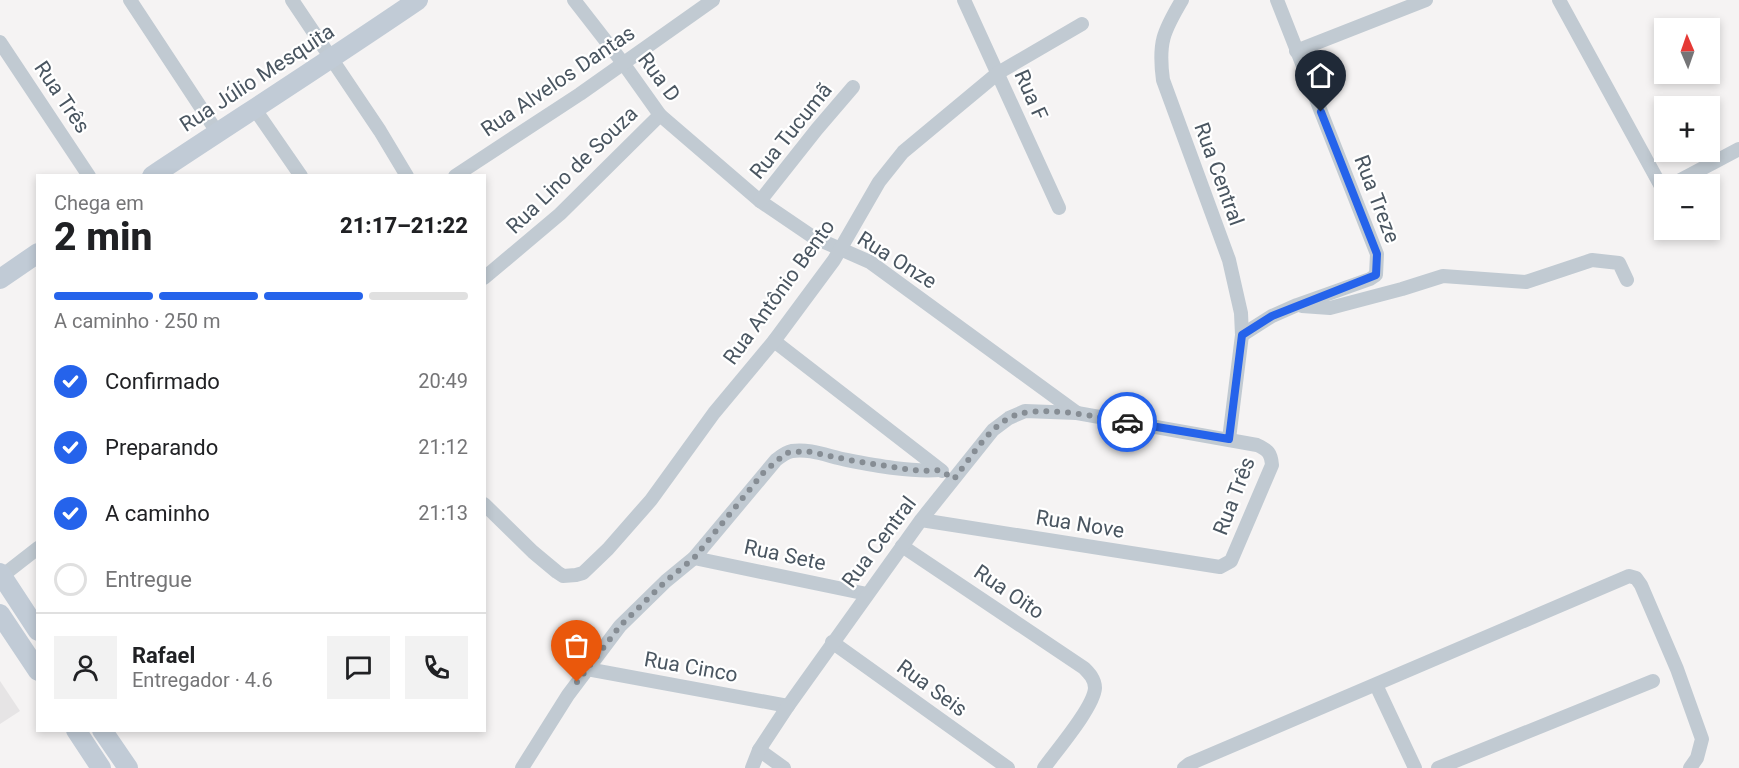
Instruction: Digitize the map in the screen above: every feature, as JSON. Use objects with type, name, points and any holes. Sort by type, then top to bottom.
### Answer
[{"type":"street","points":[[130,0],[217,132]]},
{"type":"street","points":[[292,0],[406,174]]},
{"type":"street","name":"Rua Júlio Mesquita","points":[[155,174],[418,0]]},
{"type":"street","name":"Rua D","points":[[574,0],[660,115],[694,146]]},
{"type":"street","name":"Rua Alvelos Dantas","points":[[458,174],[580,94],[713,0]]},
{"type":"street","name":"Rua F","points":[[964,0],[1059,208]]},
{"type":"street","name":"Rua Central","points":[[1182,0],[1169,22],[1160,49],[1163,80],[1228,260],[1241,313],[1242,335],[1229,439]]},
{"type":"street","name":"Rua Treze","points":[[1242,335],[1272,316],[1297,305],[1370,279],[1376,275],[1378,265],[1377,254],[1277,0]]},
{"type":"street","points":[[1296,51],[1425,0]]},
{"type":"street","points":[[1559,0],[1654,174]]},
{"type":"street","name":"Rua Antônio Bento","points":[[486,506],[557,572],[563,576],[583,573],[608,549],[651,500],[714,413],[774,341],[840,249],[879,182],[903,152],[998,73],[1082,24]]},
{"type":"street","name":"Rua Três","points":[[0,42],[88,174]]},
{"type":"street","name":"Rua Tucumã","points":[[760,201],[817,129],[854,87]]},
{"type":"street","points":[[254,108],[300,174]]},
{"type":"street","name":"Rua Lino de Souza","points":[[486,276],[560,214],[660,115]]},
{"type":"street","name":"Rua Onze","points":[[694,146],[760,201],[813,237],[870,262],[1077,413]]},
{"type":"street","points":[[1692,174],[1739,149]]},
{"type":"street","points":[[0,279],[36,254]]},
{"type":"street","points":[[1297,305],[1330,308],[1443,276],[1526,282],[1592,260],[1619,263],[1627,280]]},
{"type":"street","points":[[774,341],[954,479]]},
{"type":"street","name":"Rua Central","points":[[752,768],[759,750],[832,642],[921,520],[993,430],[1009,418],[1025,411],[1077,413],[1194,433]]},
{"type":"street","name":"Rua Três","points":[[1194,433],[1257,445],[1271,455],[1272,465],[1231,561]]},
{"type":"street","points":[[522,768],[568,695],[620,626],[666,581],[694,558],[764,472],[786,453],[806,451],[905,469],[940,470]]},
{"type":"street","name":"Rua Nove","points":[[921,520],[1213,567],[1226,565],[1231,561]]},
{"type":"street","name":"Rua Oito","points":[[902,546],[1084,668],[1091,675],[1095,687],[1092,699],[1044,768]]},
{"type":"street","points":[[36,550],[1,574],[36,628]]},
{"type":"street","name":"Rua Sete","points":[[694,558],[867,594]]},
{"type":"street","points":[[1184,768],[1629,576],[1636,578],[1641,585],[1677,669],[1702,738],[1697,758],[1690,768]]},
{"type":"street","points":[[0,614],[36,668]]},
{"type":"street","name":"Rua Seis","points":[[832,642],[1008,768]]},
{"type":"street","name":"Rua Cinco","points":[[587,669],[788,706]]},
{"type":"street","points":[[1438,768],[1653,681]]},
{"type":"street","points":[[1376,685],[1415,768]]},
{"type":"street","points":[[77,732],[101,768]]},
{"type":"street","points":[[103,732],[128,768]]},
{"type":"street","points":[[759,750],[784,768]]},
{"type":"shaded area","points":[[0,681],[20,711],[0,724]]},
{"type":"way so far","points":[[577,682],[620,626],[666,581],[694,558],[764,472],[786,453],[806,451],[905,469],[940,470],[954,479],[993,430],[1009,418],[1025,411],[1077,413],[1127,422]]},
{"type":"route","points":[[1127,422],[1229,439],[1242,335],[1272,316],[1376,275],[1377,254],[1321,112]]}]
